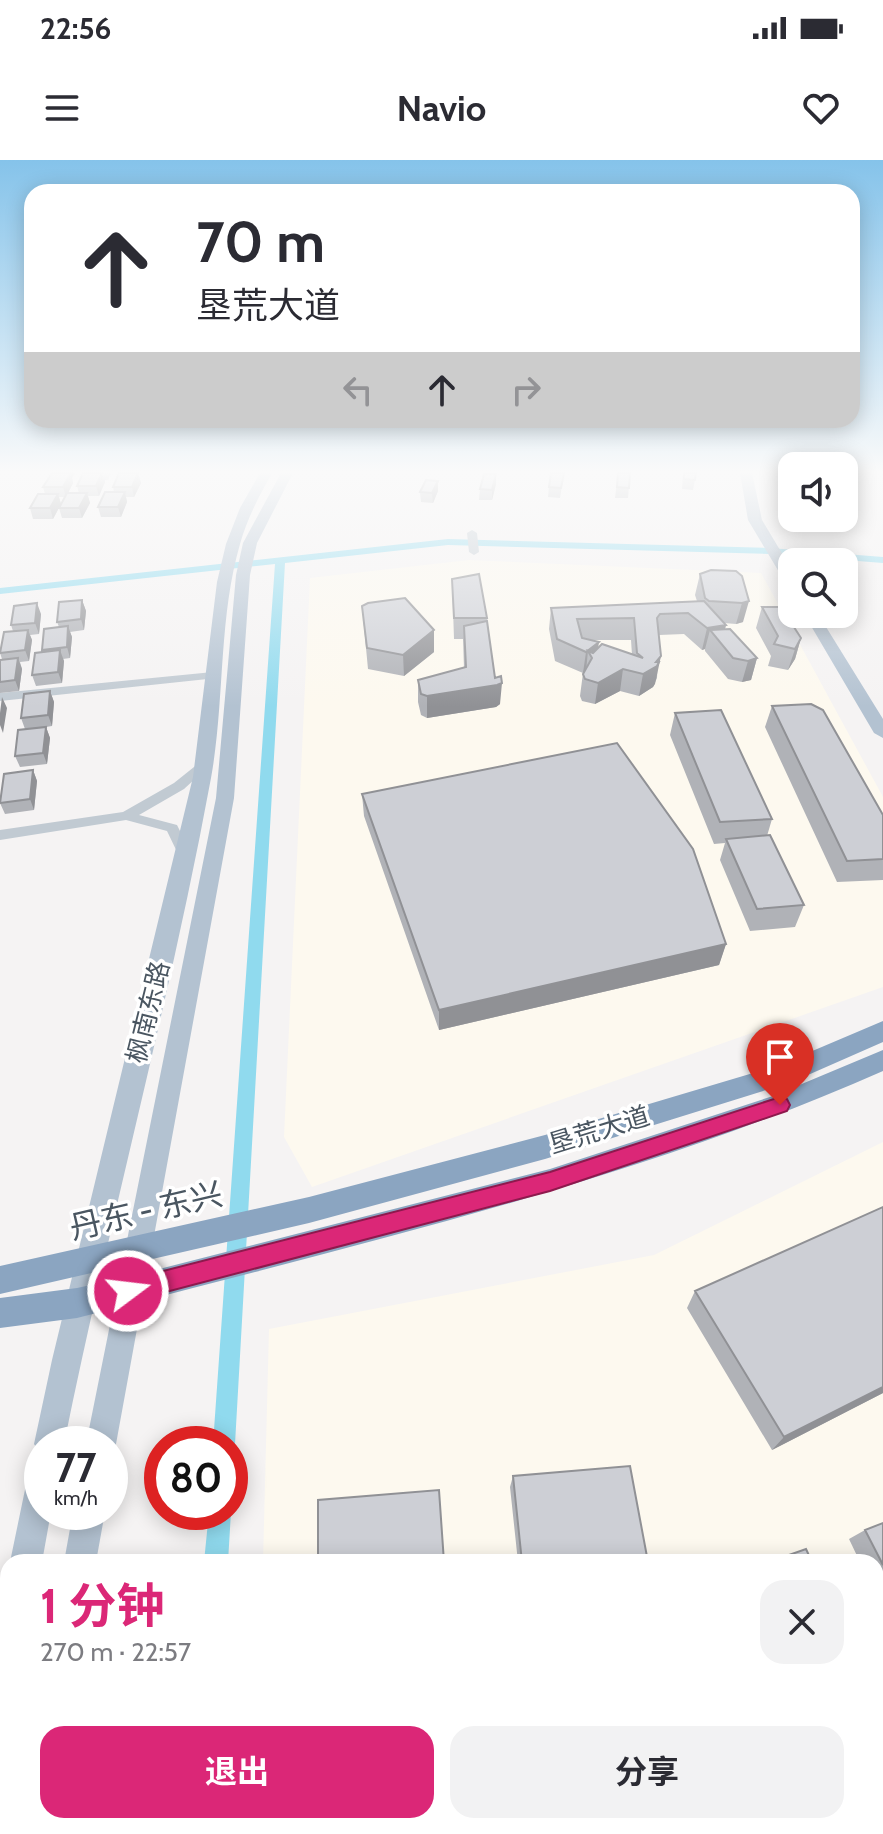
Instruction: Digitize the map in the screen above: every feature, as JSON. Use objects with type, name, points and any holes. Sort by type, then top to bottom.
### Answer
[{"type":"highway","name":"垦荒大道","points":[[309,1210],[545,1147],[783,1075],[883,1031]]},
{"type":"highway","name":"垦荒大道","points":[[128,1291],[550,1181],[780,1105],[883,1060]]},
{"type":"highway","name":"丹东 - 东兴","points":[[0,1280],[87,1263],[309,1210]]},
{"type":"highway","points":[[0,1313],[77,1303],[128,1291]]},
{"type":"main road","name":"枫南东路","points":[[104,1426],[225,798],[236,565],[233,551]]},
{"type":"main road","name":"枫南东路","points":[[53,1426],[77,1303],[185,855],[204,763],[213,676],[236,565],[243,551]]},
{"type":"main road","points":[[819,628],[883,733]]},
{"type":"main road","points":[[28,1554],[32,1530]]},
{"type":"main road","points":[[81,1554],[86,1530]]},
{"type":"street","points":[[0,697],[213,676]]},
{"type":"street","points":[[0,835],[126,816],[179,786],[204,763]]},
{"type":"street","points":[[126,816],[172,828],[185,855]]},
{"type":"shaded area","points":[[469,560],[761,573],[778,604],[778,628],[791,628],[883,797],[883,987],[312,1187],[284,1137],[310,578]]},
{"type":"shaded area","points":[[883,1142],[883,1554],[263,1554],[269,1329],[654,1255]]},
{"type":"building","points":[[711,570],[736,571],[742,576],[749,601],[709,601],[705,598],[700,574]]},
{"type":"building","points":[[479,574],[487,618],[454,618],[452,579]]},
{"type":"building","points":[[405,598],[434,630],[403,655],[367,648],[362,606]]},
{"type":"building","points":[[82,600],[81,619],[57,622],[59,602]]},
{"type":"building","points":[[704,601],[726,625],[707,628],[688,613],[660,614],[657,618],[661,656],[656,662],[659,662],[657,666],[643,674],[623,669],[598,683],[585,679],[583,674],[592,658],[588,651],[593,653],[602,644],[643,658],[637,653],[634,618],[577,619],[582,638],[599,642],[586,652],[557,639],[551,608]]},
{"type":"building","points":[[37,603],[35,623],[11,625],[14,606]]},
{"type":"building","points":[[762,607],[778,607],[778,628],[795,628],[801,638],[795,649],[774,644],[778,636]]},
{"type":"building","points":[[487,621],[495,678],[501,676],[502,683],[427,696],[421,694],[418,680],[466,667],[464,626]]},
{"type":"building","points":[[68,626],[67,647],[42,650],[44,629]]},
{"type":"building","points":[[730,629],[757,658],[748,661],[733,658],[710,630]]},
{"type":"building","points":[[28,630],[25,650],[0,653],[4,632]]},
{"type":"building","points":[[60,650],[58,672],[32,675],[35,653]]},
{"type":"building","points":[[18,658],[15,680],[0,682],[0,660]]},
{"type":"building","points":[[50,691],[48,715],[21,718],[24,694]]},
{"type":"building","points":[[811,704],[823,710],[883,815],[883,859],[847,861],[772,706]]},
{"type":"building","points":[[721,710],[772,819],[720,822],[675,713]]},
{"type":"building","points":[[46,727],[43,753],[15,756],[18,730]]},
{"type":"building","points":[[617,743],[693,849],[726,944],[439,1010],[362,794]]},
{"type":"building","points":[[33,770],[30,799],[0,803],[4,774]]},
{"type":"building","points":[[770,835],[804,905],[757,909],[726,839]]},
{"type":"building","points":[[883,1207],[883,1387],[784,1437],[695,1291]]},
{"type":"building","points":[[630,1466],[646,1554],[521,1554],[513,1476]]},
{"type":"building","points":[[439,1490],[443,1554],[318,1554],[318,1500]]},
{"type":"building","points":[[883,1523],[883,1554],[877,1554],[865,1530]]},
{"type":"building","points":[[806,1549],[808,1554],[792,1554]]},
{"type":"waterway","points":[[280,560],[365,551]]},
{"type":"waterway","points":[[772,551],[883,560]]},
{"type":"waterway","points":[[0,591],[280,560]]},
{"type":"waterway","points":[[225,1426],[280,560]]},
{"type":"waterway","points":[[217,1554],[219,1530]]},
{"type":"route","points":[[128,1291],[550,1181],[780,1105]]}]
